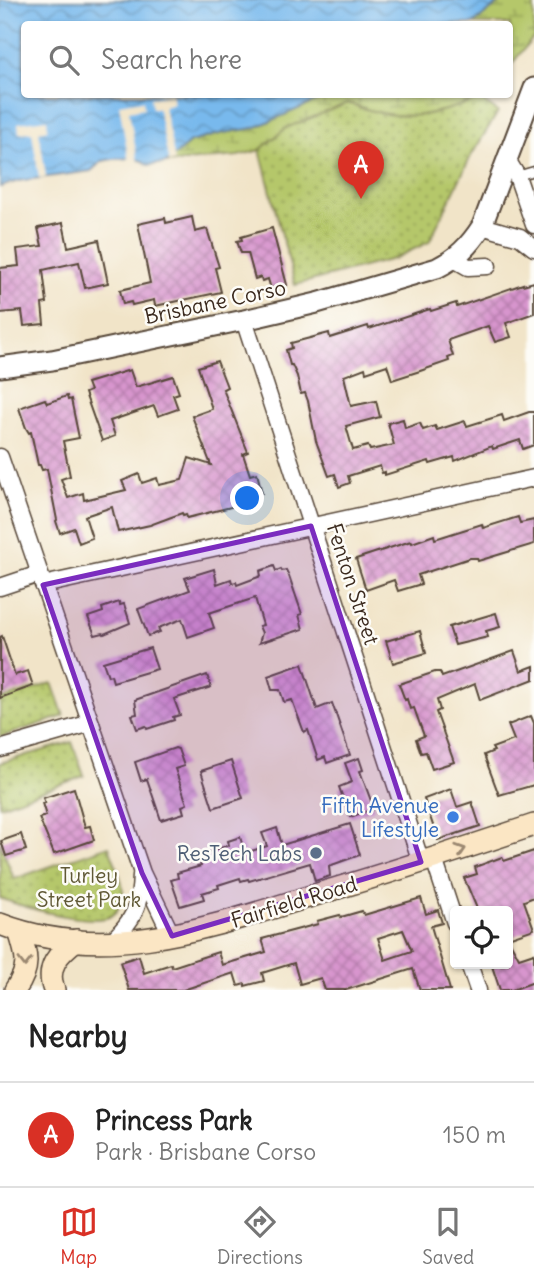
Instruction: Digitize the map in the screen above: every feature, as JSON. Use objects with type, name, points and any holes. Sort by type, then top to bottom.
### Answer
[{"type":"main road","name":"Fairfield Road","points":[[9,927],[48,937],[111,942],[172,936],[215,926],[428,861],[534,825]]},
{"type":"main road","points":[[9,927],[27,964],[24,976],[15,990]]},
{"type":"main road","points":[[54,990],[52,965],[76,940]]},
{"type":"street","points":[[445,264],[470,244],[482,226],[534,88]]},
{"type":"street","points":[[506,158],[517,176],[534,225]]},
{"type":"street","points":[[482,226],[520,237],[534,248]]},
{"type":"street","name":"Brisbane Corso","points":[[0,367],[52,360],[244,320],[317,303],[445,264],[488,266]]},
{"type":"street","name":"Fenton Street","points":[[244,320],[311,526],[428,861],[450,912]]},
{"type":"street","points":[[0,457],[142,873],[172,936]]},
{"type":"street","points":[[0,587],[311,526],[534,478]]},
{"type":"street","points":[[0,750],[91,723]]},
{"type":"street","points":[[111,942],[130,922],[136,911],[142,873]]},
{"type":"street","points":[[471,969],[478,990]]},
{"type":"lane","points":[[517,176],[534,171]]},
{"type":"highlighted area","points":[[311,526],[421,862],[172,936],[142,873],[43,585]]},
{"type":"green space","points":[[503,0],[534,0],[534,37],[513,62],[513,21],[477,21]]},
{"type":"green space","points":[[481,98],[414,116],[384,114],[348,103],[286,128],[260,150],[238,156],[166,163],[190,142],[254,128],[321,99]]},
{"type":"green space","points":[[480,99],[498,112],[471,156],[429,242],[393,259],[295,285],[260,150],[286,128],[348,103],[384,114],[414,116]]},
{"type":"green space","points":[[52,683],[64,716],[0,737],[0,700]]},
{"type":"green space","points":[[72,742],[84,776],[0,806],[0,763]]},
{"type":"green space","name":"Turley Street Park","points":[[0,842],[14,879],[109,846],[123,887],[120,905],[106,918],[95,919],[67,917],[0,898]]},
{"type":"water","points":[[0,0],[503,0],[477,21],[21,21],[21,98],[325,98],[254,128],[190,142],[166,163],[148,165],[132,158],[113,159],[102,161],[91,171],[18,181],[0,187]]},
{"type":"pier","points":[[150,98],[173,98],[174,104],[164,107],[175,161],[169,163],[158,108],[152,108]]},
{"type":"pier","points":[[143,100],[144,108],[129,111],[138,163],[129,162],[119,104]]},
{"type":"pier","points":[[47,119],[48,129],[39,131],[46,177],[39,178],[32,132],[19,133],[18,123]]},
{"type":"building","points":[[192,217],[195,232],[207,229],[219,267],[215,268],[221,292],[155,306],[154,300],[132,305],[131,302],[123,304],[120,290],[150,283],[138,224],[165,218],[166,223]]},
{"type":"building","points":[[63,223],[68,247],[99,240],[108,283],[85,288],[79,262],[43,270],[47,303],[42,304],[44,324],[24,326],[22,311],[0,313],[0,268],[19,266],[17,249],[42,246],[38,228]]},
{"type":"building","points":[[272,228],[287,285],[271,289],[268,279],[255,279],[248,253],[241,253],[237,241],[242,240],[241,237]]},
{"type":"building","points":[[534,282],[534,313],[506,323],[511,337],[495,342],[488,326],[448,340],[453,356],[448,358],[449,361],[392,380],[387,365],[366,372],[365,368],[344,376],[351,406],[376,401],[380,417],[346,426],[353,450],[368,446],[370,450],[394,445],[388,423],[403,419],[405,428],[420,423],[423,430],[435,426],[437,430],[465,421],[467,426],[502,415],[504,421],[529,412],[534,412],[534,445],[523,449],[520,440],[493,449],[492,446],[455,461],[454,457],[430,464],[429,461],[385,475],[380,466],[348,476],[350,483],[339,487],[335,474],[329,476],[316,441],[308,401],[305,393],[301,394],[297,376],[290,365],[286,350],[292,348],[291,343],[329,333],[330,338],[368,326],[369,329],[456,303],[457,307]]},
{"type":"building","points":[[217,361],[227,387],[223,389],[248,452],[243,454],[250,475],[257,473],[262,493],[246,497],[247,503],[187,518],[186,514],[182,513],[150,525],[118,532],[112,507],[85,516],[92,538],[79,543],[74,528],[60,533],[47,469],[42,470],[38,465],[31,432],[26,428],[19,408],[45,399],[47,403],[67,396],[68,400],[71,399],[79,438],[63,441],[70,476],[61,479],[68,498],[83,493],[84,500],[126,490],[122,481],[139,474],[142,483],[157,478],[159,485],[182,480],[189,458],[211,465],[192,416],[212,409],[198,367]]},
{"type":"building","points":[[130,370],[136,387],[173,376],[179,393],[173,395],[178,409],[158,416],[154,406],[110,421],[115,436],[102,441],[85,393],[90,391],[87,383]]},
{"type":"building","points":[[518,517],[520,523],[534,520],[534,544],[478,561],[477,558],[470,558],[418,575],[421,584],[398,591],[394,580],[366,590],[356,559],[434,535],[435,539],[482,524],[483,528]]},
{"type":"building","points":[[274,566],[276,571],[286,570],[289,576],[302,614],[299,615],[303,629],[259,643],[262,633],[259,626],[263,625],[255,598],[209,613],[214,628],[188,637],[182,619],[158,628],[160,632],[148,636],[138,609],[190,590],[185,578],[214,569],[217,584],[231,579],[232,583],[236,582],[237,585],[261,576],[260,571]]},
{"type":"building","points":[[119,602],[120,605],[124,604],[130,623],[95,635],[88,617]]},
{"type":"building","points":[[496,613],[500,627],[486,631],[488,637],[455,645],[449,627]]},
{"type":"building","points":[[420,631],[426,653],[393,663],[386,641]]},
{"type":"building","points":[[2,636],[15,675],[28,671],[33,686],[0,698],[0,637]]},
{"type":"building","points":[[150,648],[157,669],[113,682],[111,675],[108,676],[103,662]]},
{"type":"building","points":[[514,651],[521,671],[534,666],[534,679],[480,700],[475,684],[437,700],[440,710],[436,712],[454,762],[432,769],[426,752],[421,753],[416,739],[424,736],[414,708],[410,709],[399,684],[435,672],[440,672],[442,677]]},
{"type":"building","points":[[302,664],[317,709],[332,703],[350,755],[327,763],[325,757],[318,760],[308,730],[304,732],[292,700],[284,702],[280,690],[272,690],[268,676]]},
{"type":"building","points":[[207,675],[211,687],[174,699],[180,715],[173,717],[174,720],[147,729],[146,726],[137,729],[132,715],[137,714],[135,700]]},
{"type":"building","points":[[531,716],[534,723],[534,785],[499,795],[484,755],[494,751],[492,748],[514,740],[508,725]]},
{"type":"building","points":[[178,749],[184,766],[175,769],[187,804],[182,806],[184,813],[161,820],[147,779],[141,781],[135,762]]},
{"type":"building","points":[[359,758],[363,770],[360,771],[374,809],[350,817],[339,787],[352,782],[345,763]]},
{"type":"building","points":[[231,761],[243,798],[213,808],[201,771]]},
{"type":"building","points":[[74,788],[85,827],[90,826],[94,840],[54,854],[39,818],[46,816],[43,798]]},
{"type":"building","name":"Fifth Avenue Lifestyle","points":[[451,789],[457,807],[472,802],[480,826],[438,840],[424,799]]},
{"type":"building","points":[[350,824],[360,855],[329,866],[330,876],[315,881],[310,863],[249,881],[241,881],[240,878],[218,885],[219,888],[202,893],[204,899],[180,906],[171,880],[178,878],[177,873],[201,866],[198,856],[229,845],[228,841],[240,837],[245,853],[267,846],[262,833],[277,828],[282,845]]},
{"type":"building","points":[[21,834],[26,850],[6,856],[1,841]]},
{"type":"building","points":[[534,851],[534,897],[524,901],[534,929],[513,936],[513,906],[476,906],[464,878],[477,874],[475,867],[502,857],[504,861]]},
{"type":"building","points":[[421,898],[426,914],[438,910],[442,923],[431,926],[450,990],[420,990],[413,969],[346,990],[325,990],[321,978],[300,984],[294,963],[262,973],[264,981],[245,986],[238,986],[234,973],[183,990],[129,990],[120,962],[139,956],[144,973],[218,952],[222,965],[266,952],[262,939],[318,924],[317,921],[340,915],[341,917],[362,911],[364,915]],"holes":[[[403,930],[412,951],[385,960],[378,938]]]},
{"type":"building","points":[[513,947],[519,958],[534,953],[534,982],[512,990],[500,990],[493,969],[513,969]]},
{"type":"place","name":"Princess Park","points":[[361,199]]},
{"type":"place","name":"Fifth Avenue Lifestyle","points":[[453,817]]},
{"type":"place","name":"ResTech Labs","points":[[316,853]]}]
